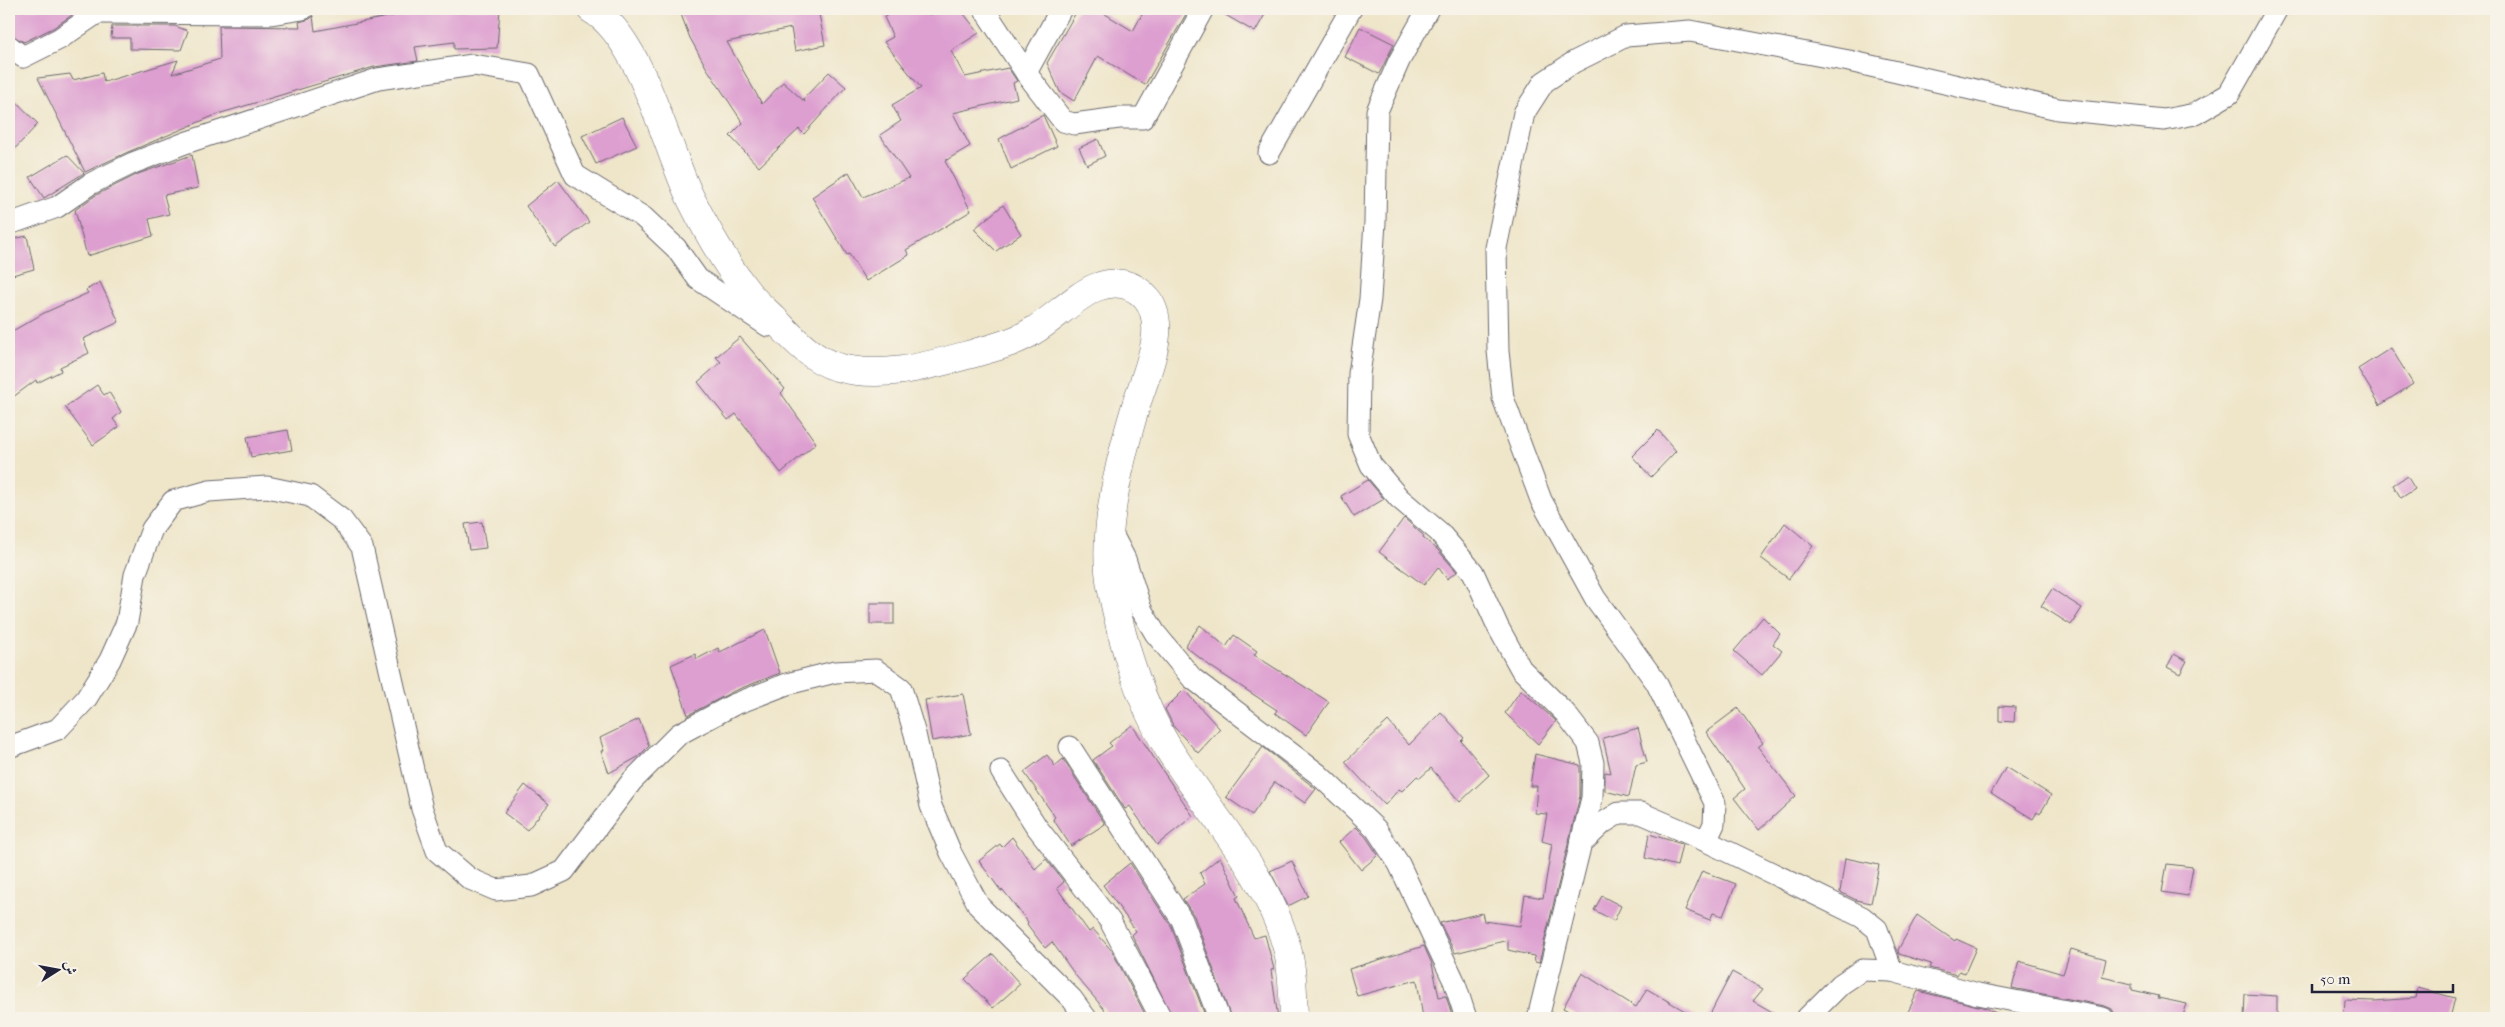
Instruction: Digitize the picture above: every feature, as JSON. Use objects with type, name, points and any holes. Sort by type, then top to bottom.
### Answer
[{"type":"main road","points":[[602,10],[632,58],[689,194],[706,228],[748,292],[806,351],[836,366],[877,373],[924,367],[1004,345],[1029,334],[1096,287],[1118,282],[1131,284],[1145,296],[1153,308],[1156,340],[1128,431],[1110,529],[1108,554],[1110,580],[1121,633],[1140,691],[1167,746],[1228,833],[1279,926],[1287,948],[1292,976],[1294,1018]]},
{"type":"street","points":[[9,46],[23,57],[59,39],[93,11],[271,14],[303,9]]},
{"type":"street","points":[[984,9],[1026,73],[1063,120],[1074,124],[1119,118],[1143,118],[1203,9]]},
{"type":"street","points":[[1026,73],[1061,9]]},
{"type":"street","points":[[1268,153],[1351,9]]},
{"type":"street","points":[[1428,9],[1399,61],[1377,111],[1374,241],[1370,299],[1359,374],[1358,434],[1371,465],[1376,472],[1398,498],[1439,532],[1473,572],[1498,627],[1521,669],[1565,713],[1588,743],[1593,763],[1592,798],[1538,1018]]},
{"type":"street","points":[[1706,841],[1714,824],[1715,803],[1656,682],[1595,598],[1541,500],[1503,398],[1498,352],[1496,248],[1524,113],[1544,82],[1574,62],[1626,36],[1690,31],[1849,60],[2058,109],[2164,120],[2195,114],[2229,94],[2277,9]]},
{"type":"street","points":[[9,224],[57,207],[90,184],[133,163],[185,143],[378,78],[473,65],[520,72],[529,74],[575,175],[642,217],[676,248],[698,279],[806,351]]},
{"type":"street","points":[[9,747],[58,729],[86,699],[110,660],[127,622],[135,575],[152,529],[173,501],[209,491],[268,487],[310,496],[342,520],[362,547],[422,809],[437,851],[470,879],[496,890],[531,886],[564,871],[632,781],[679,734],[734,705],[787,684],[835,672],[876,670],[901,688],[915,734],[931,806],[950,853],[978,906],[1072,999],[1086,1018]]},
{"type":"street","points":[[1110,529],[1125,559],[1141,609],[1155,633],[1192,678],[1318,774],[1376,829],[1400,864],[1454,981],[1466,1018]]},
{"type":"street","points":[[1070,746],[1182,920],[1219,1018]]},
{"type":"street","points":[[1001,771],[1036,826],[1110,921],[1161,1018]]},
{"type":"street","points":[[1580,845],[1604,823],[1620,813],[1641,813],[1706,841],[1862,917],[1877,929],[1892,971]]},
{"type":"street","points":[[1807,1018],[1842,984],[1862,970],[1892,971],[1978,994],[2103,1018]]},
{"type":"building","points":[[9,9],[78,9],[78,11],[53,28],[24,42],[9,34]]},
{"type":"building","points":[[412,9],[500,9],[497,48],[454,49],[454,42],[415,47],[418,61],[374,67],[218,114],[85,172],[38,78],[70,74],[73,80],[102,73],[104,82],[178,60],[172,74],[220,59],[219,26],[300,27],[299,22],[310,19],[313,16],[315,31],[413,12]]},
{"type":"building","points":[[679,9],[818,9],[825,45],[795,51],[791,28],[727,42],[762,104],[783,82],[805,102],[804,98],[829,72],[846,87],[804,134],[799,129],[759,167],[730,136],[743,123],[706,67],[690,38]]},
{"type":"building","points":[[899,9],[927,9],[930,15],[940,9],[960,9],[979,33],[951,51],[965,77],[1008,68],[1017,81],[1013,83],[1017,98],[953,113],[970,146],[945,161],[971,211],[906,250],[909,255],[866,281],[849,254],[847,255],[812,197],[849,172],[863,197],[909,178],[880,135],[901,121],[892,105],[921,88],[884,42],[893,37],[884,17]]},
{"type":"building","points":[[1078,9],[1097,9],[1133,31],[1145,9],[1189,9],[1145,85],[1098,56],[1074,101],[1060,92],[1047,63]]},
{"type":"building","points":[[1215,9],[1268,9],[1255,32]]},
{"type":"building","points":[[112,26],[175,26],[188,31],[181,50],[130,49],[130,38],[111,38]]},
{"type":"building","points":[[1360,27],[1394,44],[1379,74],[1345,57]]},
{"type":"building","points":[[9,94],[38,124],[9,155]]},
{"type":"building","points":[[1043,115],[1057,146],[1011,169],[999,139]]},
{"type":"building","points":[[622,117],[637,146],[596,164],[582,136]]},
{"type":"building","points":[[1098,139],[1105,156],[1087,165],[1079,148]]},
{"type":"building","points":[[67,155],[84,173],[44,198],[30,177]]},
{"type":"building","points":[[192,155],[198,188],[164,195],[169,214],[149,219],[153,236],[87,256],[75,210],[96,195],[138,174]]},
{"type":"building","points":[[558,180],[589,222],[555,247],[526,206]]},
{"type":"building","points":[[1003,205],[1021,234],[996,251],[974,229]]},
{"type":"building","points":[[27,236],[34,269],[9,276],[9,240]]},
{"type":"building","points":[[100,282],[119,322],[83,339],[89,353],[60,367],[61,371],[37,383],[36,380],[9,400],[9,333],[44,313],[88,293],[86,290]]},
{"type":"building","points":[[740,337],[785,389],[781,393],[816,443],[781,473],[736,414],[728,420],[698,382],[721,362],[716,357]]},
{"type":"building","points":[[2391,348],[2413,384],[2380,405],[2358,369]]},
{"type":"building","points":[[97,385],[104,395],[109,392],[121,412],[113,419],[119,427],[93,445],[65,407]]},
{"type":"building","points":[[288,430],[292,450],[251,457],[247,437]]},
{"type":"building","points":[[1658,430],[1676,451],[1651,477],[1632,456]]},
{"type":"building","points":[[2407,476],[2415,489],[2401,498],[2393,485]]},
{"type":"building","points":[[1368,480],[1384,499],[1354,517],[1341,496]]},
{"type":"building","points":[[1404,518],[1424,536],[1423,538],[1437,549],[1457,572],[1447,579],[1438,567],[1424,585],[1379,552]]},
{"type":"building","points":[[482,522],[486,548],[469,550],[465,524]]},
{"type":"building","points":[[1785,523],[1813,546],[1789,579],[1761,558]]},
{"type":"building","points":[[2052,589],[2082,608],[2071,625],[2041,606]]},
{"type":"building","points":[[870,603],[894,603],[894,624],[870,624]]},
{"type":"building","points":[[1763,617],[1780,634],[1773,644],[1782,651],[1762,675],[1734,651]]},
{"type":"building","points":[[1200,625],[1226,647],[1234,635],[1257,651],[1254,655],[1329,702],[1306,735],[1275,713],[1277,710],[1210,666],[1185,646]]},
{"type":"building","points":[[765,630],[780,673],[734,691],[688,715],[671,665],[695,654],[697,659],[718,648],[720,652]]},
{"type":"building","points":[[2174,654],[2187,661],[2180,674],[2167,667]]},
{"type":"building","points":[[1184,690],[1220,729],[1198,753],[1174,727],[1165,709]]},
{"type":"building","points":[[1521,690],[1556,721],[1538,744],[1505,713]]},
{"type":"building","points":[[963,694],[971,734],[932,741],[925,700]]},
{"type":"building","points":[[1999,706],[2015,707],[2014,722],[1999,721]]},
{"type":"building","points":[[1738,708],[1763,743],[1758,747],[1796,796],[1759,830],[1734,798],[1745,789],[1706,732]]},
{"type":"building","points":[[1441,712],[1464,738],[1461,741],[1489,775],[1460,802],[1431,768],[1420,778],[1417,776],[1402,791],[1399,789],[1385,805],[1345,762],[1388,721],[1409,745]]},
{"type":"building","points":[[639,719],[649,746],[638,757],[609,773],[601,751],[604,751],[600,738]]},
{"type":"building","points":[[1132,725],[1193,816],[1157,845],[1130,806],[1125,809],[1093,760],[1112,746],[1109,743]]},
{"type":"building","points":[[1638,728],[1647,762],[1636,765],[1629,797],[1605,791],[1605,772],[1611,773],[1603,738]]},
{"type":"building","points":[[1263,747],[1316,789],[1305,803],[1275,782],[1252,815],[1226,797]]},
{"type":"building","points":[[1535,754],[1580,765],[1580,796],[1539,963],[1535,962],[1534,956],[1508,950],[1508,940],[1455,953],[1440,923],[1482,913],[1484,921],[1520,926],[1525,895],[1543,898],[1552,844],[1542,841],[1547,814],[1535,813],[1537,786],[1530,786]]},
{"type":"building","points":[[1047,755],[1055,766],[1063,759],[1105,824],[1071,846],[1053,819],[1055,817],[1024,772]]},
{"type":"building","points":[[2006,767],[2051,795],[2040,814],[2037,812],[2033,819],[1991,793]]},
{"type":"building","points":[[525,785],[549,804],[527,830],[504,813]]},
{"type":"building","points":[[1356,827],[1366,837],[1378,855],[1361,870],[1339,842]]},
{"type":"building","points":[[1649,834],[1682,844],[1677,866],[1645,858]]},
{"type":"building","points":[[1012,837],[1035,869],[1046,859],[1064,882],[1057,888],[1089,932],[1093,929],[1112,951],[1147,1018],[1108,1018],[1104,1009],[1076,976],[1052,942],[1045,948],[1027,924],[1028,922],[1003,890],[1001,891],[979,861],[1000,844],[1002,847]]},
{"type":"building","points":[[1220,857],[1239,896],[1236,898],[1254,938],[1265,935],[1274,969],[1271,970],[1278,1018],[1231,1018],[1194,916],[1183,899],[1205,884],[1200,873]]},
{"type":"building","points":[[1845,858],[1879,865],[1871,903],[1856,900],[1840,892]]},
{"type":"building","points":[[1292,861],[1308,896],[1288,906],[1270,871]]},
{"type":"building","points":[[1130,863],[1171,926],[1206,1018],[1173,1018],[1132,935],[1136,931],[1103,885]]},
{"type":"building","points":[[2167,864],[2193,867],[2188,896],[2162,892]]},
{"type":"building","points":[[1702,871],[1736,884],[1723,916],[1713,913],[1710,920],[1685,910]]},
{"type":"building","points":[[1602,896],[1621,906],[1614,921],[1594,910]]},
{"type":"building","points":[[1917,915],[1955,941],[1956,939],[1976,948],[1965,973],[1959,971],[1957,975],[1929,968],[1931,964],[1899,954],[1898,950]]},
{"type":"building","points":[[1424,946],[1432,964],[1439,997],[1446,996],[1453,1018],[1423,1018],[1417,980],[1357,996],[1349,969]]},
{"type":"building","points":[[2071,949],[2106,959],[2102,977],[2132,984],[2132,990],[2187,1004],[2182,1018],[2126,1018],[2115,1015],[2112,1009],[2105,1006],[2012,988],[2019,961],[2063,974]]},
{"type":"building","points":[[993,954],[1020,984],[993,1008],[965,979]]},
{"type":"building","points":[[1732,972],[1763,989],[1753,1001],[1783,1018],[1708,1018]]},
{"type":"building","points":[[1582,973],[1636,1007],[1647,989],[1697,1018],[1581,1018],[1563,1008]]},
{"type":"building","points":[[2418,988],[2455,998],[2450,1018],[2344,1017],[2345,1000],[2374,1001],[2416,998]]},
{"type":"building","points":[[1918,991],[1986,1008],[2006,1018],[1916,1018],[1907,1014]]},
{"type":"building","points":[[2245,994],[2277,996],[2277,1018],[2244,1018]]}]
